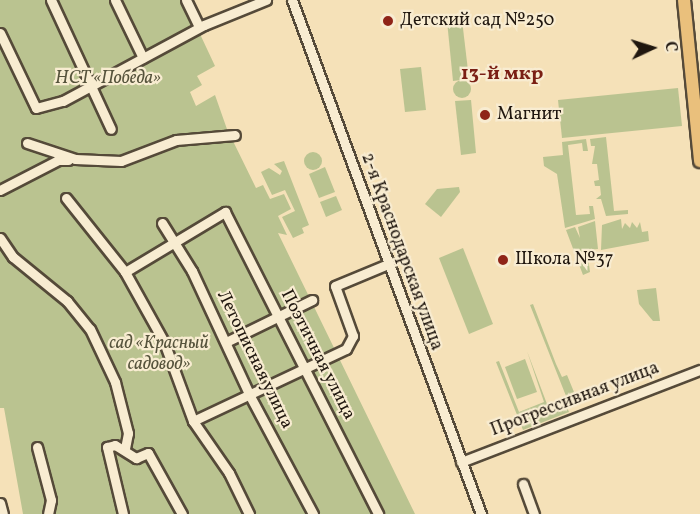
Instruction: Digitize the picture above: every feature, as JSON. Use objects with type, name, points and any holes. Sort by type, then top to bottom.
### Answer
[{"type":"main road","points":[[684,0],[700,161]]},
{"type":"street","points":[[51,0],[111,129]]},
{"type":"street","points":[[115,0],[144,58]]},
{"type":"street","points":[[186,0],[199,27]]},
{"type":"street","points":[[0,33],[36,108],[63,101],[199,27],[266,0]]},
{"type":"street","name":"2-я Краснодарская улица","points":[[291,0],[481,514]]},
{"type":"street","points":[[0,190],[58,160],[129,161],[176,140],[236,135]]},
{"type":"street","points":[[27,143],[75,159]]},
{"type":"street","points":[[66,198],[125,272],[164,342],[194,421],[229,472],[249,514]]},
{"type":"street","name":"Поэтичная улица","points":[[175,242],[225,212],[378,514]]},
{"type":"street","name":"Летописная улица","points":[[162,223],[175,242],[226,342],[250,396],[313,514]]},
{"type":"street","points":[[0,238],[13,257],[67,301],[90,329],[115,382],[128,433],[125,449]]},
{"type":"street","points":[[125,272],[175,242]]},
{"type":"street","points":[[194,421],[346,349],[353,336],[335,286],[388,264]]},
{"type":"street","points":[[226,342],[312,300]]},
{"type":"street","name":"Прогрессивная улица","points":[[461,462],[700,369]]},
{"type":"street","points":[[123,514],[107,447],[115,445],[125,449],[136,458],[148,453],[182,514]]},
{"type":"street","points":[[37,447],[51,500],[48,514]]},
{"type":"street","points":[[524,484],[534,514]]},
{"type":"street","points":[[0,503],[3,514]]},
{"type":"green space","name":"НСТ «Победа»","points":[[0,0],[184,0],[215,66],[197,76],[202,85],[190,92],[196,106],[215,95],[228,132],[176,139],[129,160],[58,159],[0,189]]},
{"type":"green space","points":[[462,20],[469,79],[453,81],[447,21]]},
{"type":"green space","points":[[421,67],[426,110],[405,112],[400,69]]},
{"type":"green space","points":[[462,80],[468,83],[471,89],[468,95],[462,98],[456,95],[453,89],[456,83]]},
{"type":"green space","points":[[678,88],[682,126],[562,138],[558,100]]},
{"type":"green space","points":[[471,100],[476,153],[461,155],[455,101]]},
{"type":"green space","name":"сад «Красный садовод»","points":[[231,137],[256,188],[263,185],[270,199],[284,194],[291,209],[278,216],[287,235],[278,233],[415,514],[23,514],[4,408],[0,408],[0,192],[57,163],[127,164],[177,141]]},
{"type":"green space","points":[[606,137],[614,211],[628,210],[628,214],[606,216],[601,199],[596,199],[601,195],[600,186],[595,186],[594,181],[599,180],[597,164],[592,164],[595,146],[591,146],[590,139]]},
{"type":"green space","points":[[586,139],[588,151],[583,151],[582,143],[568,145],[576,215],[590,214],[589,206],[593,206],[595,219],[565,228],[557,174],[544,166],[543,157],[563,155],[562,142]]},
{"type":"green space","points":[[313,152],[319,155],[322,161],[319,167],[313,170],[307,167],[304,161],[307,155]]},
{"type":"green space","points":[[284,161],[309,225],[302,228],[304,233],[293,238],[282,217],[295,211],[285,190],[272,195],[261,172],[269,168],[280,175],[282,171],[274,164]]},
{"type":"green space","points":[[325,167],[335,192],[319,198],[309,174]]},
{"type":"green space","points":[[459,187],[460,192],[441,217],[425,204],[437,189]]},
{"type":"green space","points":[[336,196],[342,210],[326,217],[320,202]]},
{"type":"green space","points":[[621,219],[622,229],[625,223],[630,228],[632,222],[637,228],[640,222],[642,232],[648,231],[649,241],[601,250],[602,225]]},
{"type":"green space","points":[[595,221],[598,249],[587,250],[590,272],[583,275],[566,230],[575,227],[580,238],[578,227]]},
{"type":"green space","points":[[463,248],[493,324],[469,334],[439,258]]},
{"type":"green space","points":[[656,288],[660,321],[653,321],[639,304],[637,290]]},
{"type":"green space","points":[[533,304],[562,377],[567,375],[574,392],[566,396],[530,305]]},
{"type":"green space","points":[[527,351],[550,412],[567,407],[569,412],[523,430],[496,362],[499,361],[519,412],[544,402]]},
{"type":"green space","points":[[525,359],[537,392],[517,399],[505,367]]},
{"type":"place","name":"Детский сад №250","points":[[388,21]]},
{"type":"place","name":"Магнит","points":[[485,115]]},
{"type":"place","name":"Школа №37","points":[[503,260]]},
{"type":"district","name":"13-й мкр","points":[[502,74]]}]
